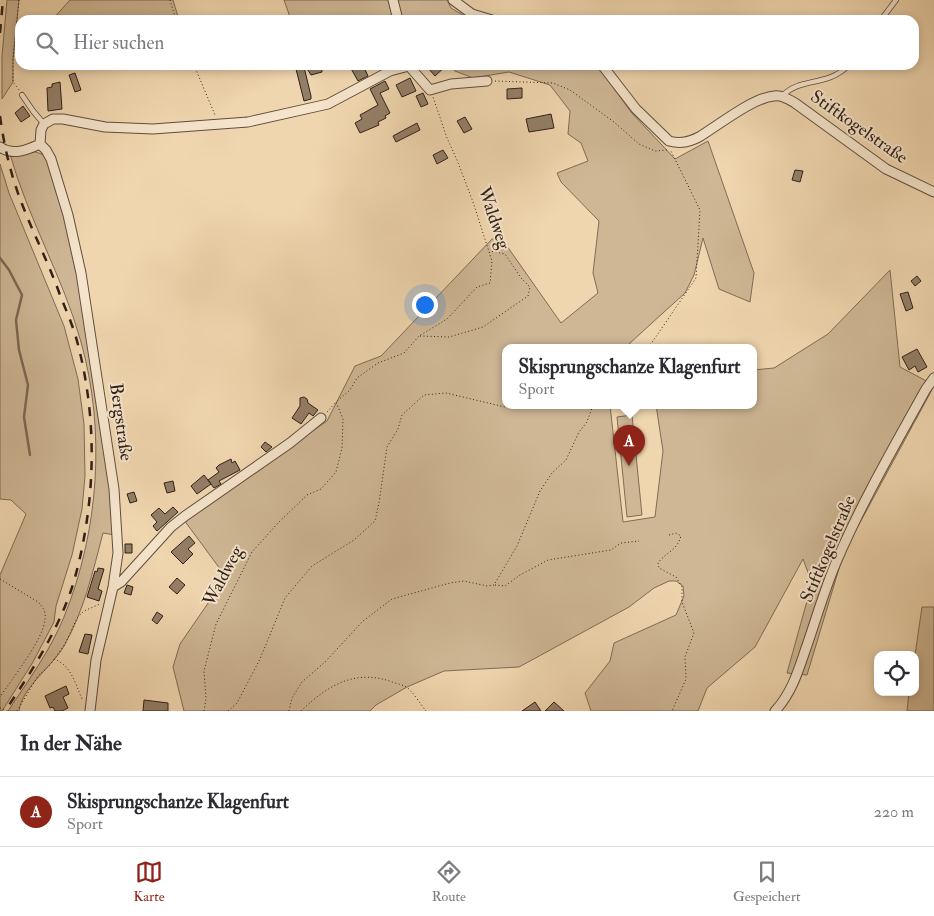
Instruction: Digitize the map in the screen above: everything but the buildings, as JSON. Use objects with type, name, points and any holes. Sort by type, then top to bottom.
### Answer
[{"type":"street","points":[[393,0],[397,15]]},
{"type":"street","points":[[453,0],[475,15]]},
{"type":"street","points":[[0,147],[16,152],[40,144],[41,130],[44,124],[54,119],[105,127],[153,129],[248,122],[328,104],[388,70]]},
{"type":"street","points":[[413,70],[430,90],[451,84],[487,81]]},
{"type":"street","name":"Stiftkogelstraße","points":[[606,70],[636,110],[669,141],[676,143],[699,137],[752,103],[774,96],[782,96],[795,103],[886,169],[934,192]]},
{"type":"street","name":"Bergstraße","points":[[40,144],[51,159],[68,215],[82,273],[114,490],[118,553],[113,587],[96,660],[90,711]]},
{"type":"street","name":"Stiftkogelstraße","points":[[775,711],[782,704],[794,683],[837,560],[852,528],[876,479],[934,378]]},
{"type":"street","points":[[113,587],[121,582],[171,527],[290,443],[321,418]]},
{"type":"lane","points":[[886,15],[896,0]]},
{"type":"lane","points":[[782,96],[794,86],[828,79],[844,70]]},
{"type":"lane","points":[[22,95],[44,124]]},
{"type":"path","points":[[17,15],[19,0]]},
{"type":"path","points":[[170,0],[175,15]]},
{"type":"path","points":[[15,39],[13,82],[22,95]]},
{"type":"path","points":[[196,70],[217,120],[223,125]]},
{"type":"path","points":[[487,81],[553,83],[570,90],[614,122],[639,144],[655,151],[671,150],[700,210],[696,278],[650,344]]},
{"type":"path","name":"Waldweg","points":[[321,418],[350,390],[357,378],[378,363],[404,353],[419,336],[447,319],[477,287],[490,283],[492,261],[489,251],[473,202],[430,90]]},
{"type":"path","points":[[419,336],[449,337],[483,327],[528,296],[530,287],[521,278],[505,254],[489,251]]},
{"type":"path","points":[[228,711],[237,703],[260,660],[285,598],[312,566],[354,540],[375,521],[387,447],[398,429],[402,415],[424,395],[446,392],[502,407]]},
{"type":"path","name":"Waldweg","points":[[204,711],[206,699],[204,671],[216,624],[252,552],[307,495],[321,488],[336,472],[342,448],[343,419],[336,402]]},
{"type":"path","points":[[494,585],[517,546],[540,491],[552,473],[566,460],[579,432],[587,422],[592,409]]},
{"type":"path","points":[[670,535],[676,533],[680,536],[677,547],[658,563],[659,568],[676,577],[682,587],[682,602],[694,633],[685,657],[686,679],[672,711]]},
{"type":"path","points":[[289,711],[292,698],[302,682],[326,662],[363,621],[392,599],[464,581],[487,586],[505,586],[520,575],[548,560],[610,550],[621,543],[638,541]]},
{"type":"path","points":[[0,579],[38,602],[43,608],[45,622],[32,650],[0,697]]},
{"type":"path","points":[[17,711],[38,676],[66,644],[77,618],[84,611],[109,600]]},
{"type":"path","points":[[53,659],[63,662],[69,670],[83,700]]},
{"type":"path","points":[[301,711],[329,687],[348,680],[370,676],[408,687],[426,711]]},
{"type":"path","points":[[0,705],[3,709]]},
{"type":"path","points":[[0,708],[8,711]]},
{"type":"shaded area","points":[[7,0],[19,0],[17,15],[15,15],[13,82],[2,99],[2,56]]},
{"type":"shaded area","points":[[70,0],[173,0],[178,15],[56,15]]},
{"type":"shaded area","points":[[284,0],[447,0],[451,8],[463,15],[289,15]]},
{"type":"shaded area","points":[[601,70],[631,112],[675,159],[708,141],[754,273],[750,302],[719,289],[703,238],[694,275],[685,293],[630,344],[502,344],[502,409],[610,409],[623,522],[655,517],[663,451],[657,409],[757,409],[757,370],[774,368],[828,334],[890,270],[900,367],[934,386],[844,552],[807,675],[787,673],[812,583],[803,559],[755,647],[707,688],[698,711],[591,711],[585,693],[610,661],[614,643],[676,615],[684,596],[683,586],[676,581],[669,581],[654,588],[629,607],[519,667],[444,671],[407,687],[376,705],[370,711],[184,711],[173,667],[180,644],[226,577],[184,520],[327,421],[355,366],[381,356],[492,239],[502,239],[561,323],[598,293],[593,273],[599,221],[561,182],[557,173],[588,161],[581,143],[568,134],[570,111],[550,85],[509,72],[473,78],[455,71]]},
{"type":"shaded area","points":[[36,152],[44,155],[49,163],[64,212],[78,271],[111,489],[115,535],[103,533],[82,605],[64,646],[32,685],[21,702],[19,711],[8,711],[45,654],[64,617],[76,584],[85,550],[95,481],[96,445],[94,410],[81,342],[65,294],[26,202],[10,154]]},
{"type":"shaded area","points":[[0,164],[9,193],[64,326],[78,379],[84,424],[85,476],[82,509],[72,555],[56,606],[54,622],[33,662],[2,711],[0,711],[0,575],[26,514],[11,500],[0,499]]},
{"type":"shaded area","points":[[632,415],[642,515],[627,517],[617,417]]},
{"type":"shaded area","points":[[922,607],[934,607],[934,711],[907,711],[909,696],[919,696],[919,651],[916,651]]},
{"type":"waterway","points":[[0,258],[9,270],[22,295],[16,320],[19,350],[28,385],[24,417],[30,455]]},
{"type":"railway","points":[[0,33],[3,0]]},
{"type":"railway","points":[[0,116],[8,161],[18,193],[56,283],[77,341],[88,400],[92,461],[87,522],[74,581],[61,616],[44,649],[5,711]]},
{"type":"place","name":"Skisprungschanze Klagenfurt","points":[[629,466]]}]
